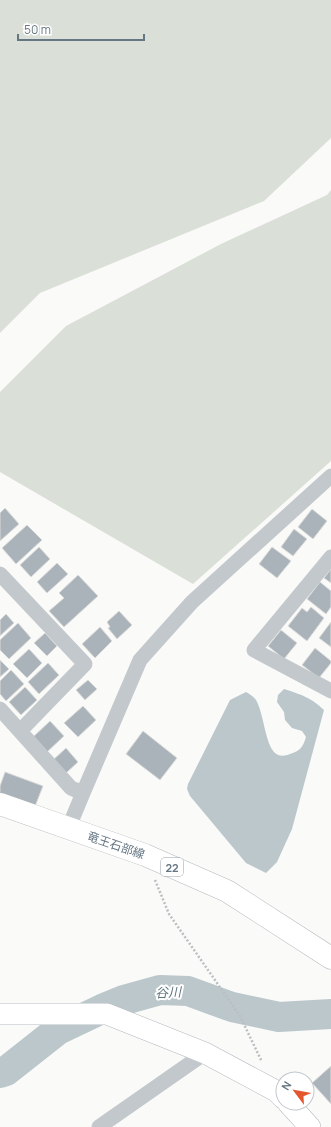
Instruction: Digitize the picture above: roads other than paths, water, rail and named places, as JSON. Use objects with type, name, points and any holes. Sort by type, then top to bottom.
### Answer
[{"type":"main road","name":"竜王石部線","points":[[0,804],[145,855],[227,891],[331,958]]},
{"type":"street","points":[[68,829],[140,660],[192,602],[331,476]]},
{"type":"street","points":[[331,557],[254,650],[331,691]]},
{"type":"street","points":[[0,574],[84,664],[20,731]]},
{"type":"street","points":[[0,709],[71,788],[83,793]]},
{"type":"street","points":[[0,1014],[107,1014],[205,1053],[275,1090]]},
{"type":"street","points":[[99,1127],[205,1053]]},
{"type":"street","points":[[295,1111],[310,1127]]},
{"type":"waterway","name":"谷川","points":[[0,1073],[6,1071],[58,1030],[124,1000],[160,990],[188,991],[232,1007],[279,1017],[331,1014]]}]
